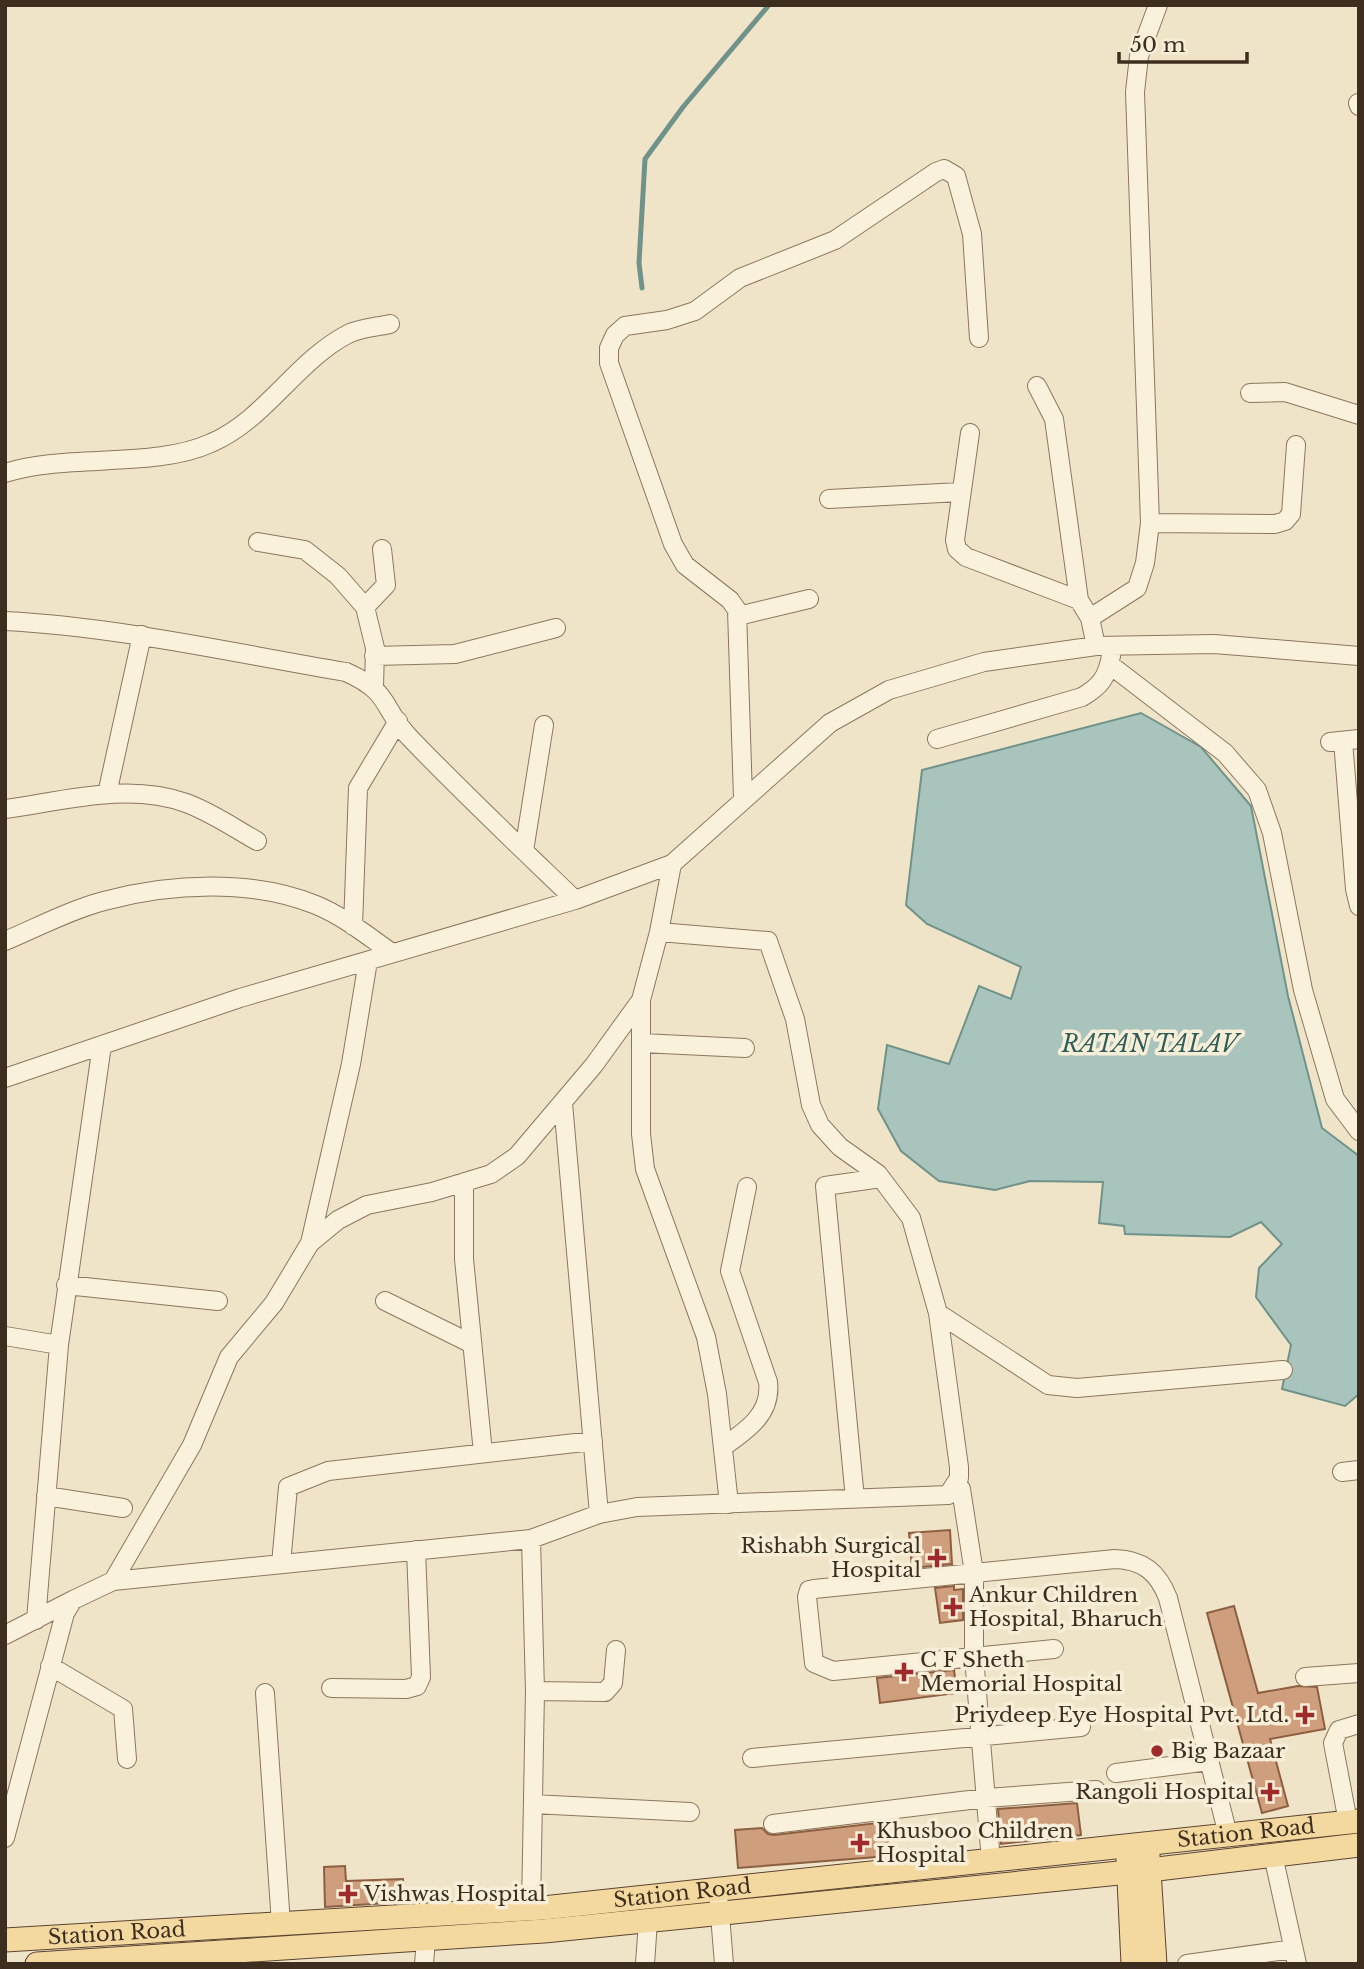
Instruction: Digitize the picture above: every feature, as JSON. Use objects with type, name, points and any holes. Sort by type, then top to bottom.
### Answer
[{"type":"main road","name":"Station Road","points":[[5,1941],[531,1908],[1354,1821]]},
{"type":"main road","points":[[1137,1845],[1155,1964]]},
{"type":"main road","name":"Station Road","points":[[37,1964],[287,1956],[426,1939],[648,1921],[1139,1871],[1359,1845]]},
{"type":"main road","points":[[1133,1964],[1139,1871]]},
{"type":"street","points":[[1090,618],[1137,588],[1146,563],[1150,523],[1135,92],[1139,56],[1158,5]]},
{"type":"street","points":[[743,797],[738,616],[734,604],[692,572],[673,544],[608,363],[609,348],[615,335],[625,326],[667,320],[695,311],[740,278],[766,265],[835,240],[936,172],[944,170],[956,176],[972,234],[979,338]]},
{"type":"street","points":[[5,473],[32,467],[176,453],[209,444],[235,431],[314,356],[351,332],[390,324]]},
{"type":"street","points":[[937,739],[1082,697],[1097,688],[1107,677],[1109,664],[1105,646],[1079,600],[1054,419],[1037,386]]},
{"type":"street","points":[[1250,393],[1285,392],[1359,415]]},
{"type":"street","points":[[970,433],[960,492],[955,540],[957,549],[966,558],[1079,600]]},
{"type":"street","points":[[1150,523],[1275,524],[1285,521],[1290,514],[1296,445]]},
{"type":"street","points":[[829,499],[960,492]]},
{"type":"street","points":[[258,542],[305,550],[338,576],[365,607],[372,627],[374,687]]},
{"type":"street","points":[[365,607],[386,585],[382,549]]},
{"type":"street","points":[[738,616],[809,599]]},
{"type":"street","points":[[5,621],[142,635],[346,673],[374,687],[408,737],[575,900]]},
{"type":"street","points":[[5,632],[27,622]]},
{"type":"street","points":[[374,656],[455,654],[556,628]]},
{"type":"street","points":[[107,794],[142,635]]},
{"type":"street","points":[[5,1078],[240,998],[575,900],[672,864],[743,797],[830,723],[889,690],[984,662],[1105,646],[1214,644],[1359,656]]},
{"type":"street","points":[[1109,664],[1225,753],[1257,790],[1272,833],[1303,990],[1335,1099],[1359,1131]]},
{"type":"street","points":[[353,926],[358,788],[398,721]]},
{"type":"street","points":[[524,850],[544,725]]},
{"type":"street","points":[[1344,741],[1355,890],[1359,906]]},
{"type":"street","points":[[5,809],[107,794],[138,794],[184,802],[257,841]]},
{"type":"street","points":[[672,864],[659,932],[641,1000],[641,1134],[645,1169],[706,1337],[718,1394],[729,1504]]},
{"type":"street","points":[[5,941],[104,901],[168,889],[227,887],[274,893],[316,905],[393,953]]},
{"type":"street","points":[[5,1635],[113,1581],[531,1539],[599,1514],[637,1507],[948,1495],[955,1486],[959,1467],[937,1313],[911,1218],[881,1178],[840,1147],[820,1125],[811,1105],[795,1019],[768,941],[659,932]]},
{"type":"street","points":[[113,1581],[192,1446],[229,1357],[274,1303],[310,1243],[351,1064],[368,961]]},
{"type":"street","points":[[310,1243],[338,1220],[367,1205],[491,1174],[517,1156],[563,1103],[641,1000]]},
{"type":"street","points":[[641,1043],[745,1048]]},
{"type":"street","points":[[36,1620],[66,1284],[103,1045]]},
{"type":"street","points":[[563,1103],[599,1514]]},
{"type":"street","points":[[855,1499],[825,1186],[881,1178]]},
{"type":"street","points":[[464,1182],[464,1259],[484,1453]]},
{"type":"street","points":[[723,1447],[747,1430],[763,1411],[770,1396],[768,1382],[730,1271],[747,1187]]},
{"type":"street","points":[[66,1284],[218,1301]]},
{"type":"street","points":[[385,1301],[472,1344]]},
{"type":"street","points":[[937,1313],[1048,1385],[1077,1388],[1283,1370]]},
{"type":"street","points":[[5,1336],[59,1345]]},
{"type":"street","points":[[281,1564],[288,1487],[328,1471],[593,1441]]},
{"type":"street","points":[[955,1486],[961,1489],[974,1573],[974,1657],[991,1861]]},
{"type":"street","points":[[46,1496],[123,1508]]},
{"type":"street","points":[[531,1539],[535,1692],[531,1908]]},
{"type":"street","points":[[331,1688],[406,1689],[417,1686],[421,1677],[416,1550]]},
{"type":"street","points":[[1054,1649],[833,1671],[821,1669],[814,1663],[810,1652],[807,1597],[809,1590],[814,1589],[1115,1559],[1140,1563],[1152,1570],[1168,1598],[1228,1835]]},
{"type":"street","points":[[5,1838],[65,1612],[73,1600]]},
{"type":"street","points":[[535,1692],[605,1692],[613,1683],[616,1650]]},
{"type":"street","points":[[50,1665],[123,1709],[127,1759]]},
{"type":"street","points":[[1305,1677],[1359,1673]]},
{"type":"street","points":[[265,1693],[281,1924]]},
{"type":"street","points":[[1354,1821],[1333,1743],[1339,1730],[1359,1724]]},
{"type":"street","points":[[752,1758],[1081,1727]]},
{"type":"street","points":[[1116,1773],[1209,1761]]},
{"type":"street","points":[[773,1824],[986,1798],[1096,1790]]},
{"type":"street","points":[[533,1804],[690,1812]]},
{"type":"street","points":[[1187,1964],[1295,1956],[1273,1855]]},
{"type":"street","points":[[719,1889],[724,1964]]},
{"type":"street","points":[[645,1964],[648,1921]]},
{"type":"street","points":[[424,1964],[426,1939]]},
{"type":"water","name":"RATAN TALAV","points":[[1141,713],[1201,747],[1251,806],[1288,996],[1322,1128],[1359,1156],[1359,1394],[1345,1406],[1282,1389],[1291,1345],[1256,1297],[1259,1268],[1282,1244],[1261,1222],[1230,1237],[1125,1234],[1124,1226],[1099,1223],[1103,1182],[1030,1181],[995,1190],[939,1181],[901,1151],[878,1109],[887,1045],[949,1064],[979,986],[1011,999],[1021,967],[927,924],[906,905],[922,770]]},
{"type":"building","points":[[950,1530],[952,1564],[912,1568],[909,1533]]},
{"type":"building","points":[[954,1586],[954,1590],[963,1589],[963,1620],[940,1623],[935,1588]]},
{"type":"building","points":[[1234,1606],[1258,1693],[1298,1686],[1317,1687],[1325,1729],[1270,1739],[1288,1806],[1262,1813],[1207,1613]]},
{"type":"building","points":[[954,1670],[957,1693],[880,1703],[877,1678]]},
{"type":"building","points":[[1077,1803],[1081,1835],[1001,1844],[998,1809]]},
{"type":"building","points":[[886,1822],[889,1856],[738,1868],[735,1830],[762,1828],[768,1834],[774,1835]]},
{"type":"building","points":[[345,1866],[346,1881],[403,1879],[404,1902],[325,1907],[324,1867]]},
{"type":"waterway","points":[[642,288],[639,263],[645,159],[683,107],[769,5]]},
{"type":"place","name":"Rishabh Surgical Hospital","points":[[937,1558]]},
{"type":"place","name":"Ankur Children Hospital, Bharuch","points":[[953,1607]]},
{"type":"place","name":"C F Sheth Memorial Hospital","points":[[904,1672]]},
{"type":"place","name":"Priydeep Eye Hospital Pvt. Ltd.","points":[[1305,1715]]},
{"type":"place","name":"Big Bazaar","points":[[1157,1751]]},
{"type":"place","name":"Rangoli Hospital","points":[[1270,1792]]},
{"type":"place","name":"Khusboo Children Hospital","points":[[860,1843]]},
{"type":"place","name":"Vishwas Hospital","points":[[348,1894]]}]
